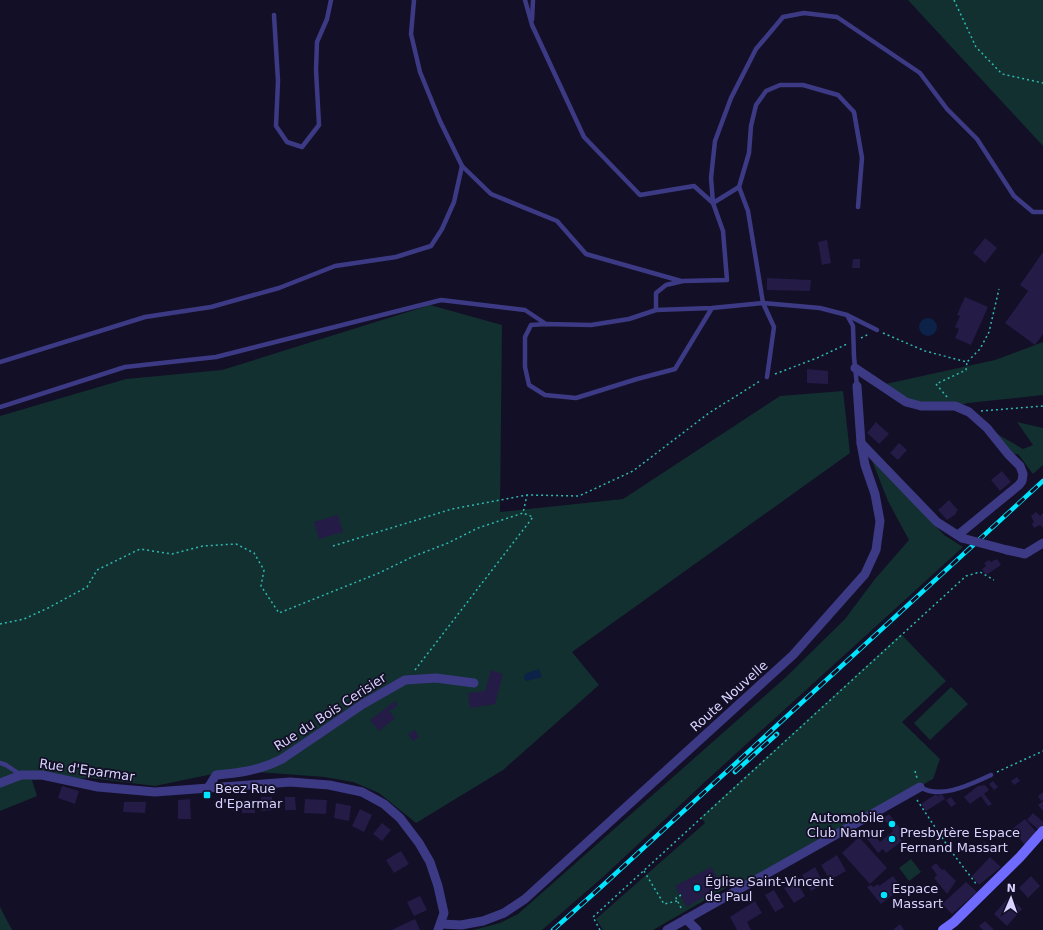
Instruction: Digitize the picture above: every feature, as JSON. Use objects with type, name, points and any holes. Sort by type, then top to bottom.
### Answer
[{"type":"main road","points":[[943,930],[954,922],[983,894],[1020,857],[1043,831]]},
{"type":"street","points":[[855,368],[906,402],[921,406],[955,406],[969,412],[987,428],[1020,466],[1023,474],[1022,481],[1019,485],[960,537]]},
{"type":"street","name":"Route Nouvelle","points":[[440,927],[483,921],[504,913],[525,899],[794,655],[865,574],[876,550],[880,521],[876,494],[865,465],[861,443],[857,386]]},
{"type":"street","points":[[861,443],[937,522],[960,537],[1025,554],[1043,543]]},
{"type":"street","name":"Rue du Bois Cerisier","points":[[208,788],[216,776],[255,770],[268,766],[282,759],[363,704],[405,680],[436,678],[474,683]]},
{"type":"street","points":[[0,783],[21,774]]},
{"type":"street","name":"Rue d'Eparmar","points":[[21,774],[42,775],[98,787],[155,792],[290,782],[329,785],[362,792],[384,804],[400,818],[419,843],[430,862],[438,886],[444,913],[440,927]]},
{"type":"street","points":[[667,930],[920,787]]},
{"type":"street","points":[[686,919],[697,930]]},
{"type":"lane","points":[[274,15],[278,81],[276,126],[287,142],[302,147],[318,124],[316,70],[318,42],[327,19],[331,0]]},
{"type":"lane","points":[[414,0],[411,34],[420,72],[440,122],[462,166],[491,194],[558,221],[586,254],[683,282]]},
{"type":"lane","points":[[525,0],[532,25],[584,137],[640,195],[694,186],[713,203]]},
{"type":"lane","points":[[532,25],[533,0]]},
{"type":"lane","points":[[656,310],[656,293],[666,285],[683,282],[727,280],[723,231],[713,203],[711,178],[715,141],[731,98],[756,49],[783,17],[804,13],[837,17],[920,73],[947,108],[977,139],[1014,196],[1033,212],[1043,212]]},
{"type":"lane","points":[[713,203],[738,187],[749,153],[751,126],[756,105],[766,91],[780,85],[803,85],[838,95],[854,112],[862,158],[858,207]]},
{"type":"lane","points":[[0,362],[145,318],[211,307],[279,288],[335,266],[396,257],[431,246],[442,229],[454,202],[462,166]]},
{"type":"lane","points":[[738,187],[748,211],[763,303],[774,327],[767,377]]},
{"type":"lane","points":[[0,407],[125,367],[216,357],[441,300],[525,310],[546,324]]},
{"type":"lane","points":[[712,308],[676,368],[576,398],[545,395],[529,385],[525,367],[525,337],[531,325],[591,325],[629,319],[656,310],[712,308],[763,303],[820,308],[847,314],[878,330]]},
{"type":"lane","points":[[847,314],[853,326],[857,386]]},
{"type":"lane","points":[[0,763],[21,774]]},
{"type":"lane","points":[[920,787],[927,791],[956,789],[991,775]]},
{"type":"path","points":[[954,0],[976,47],[1002,74],[1043,82]]},
{"type":"path","points":[[955,406],[936,384],[966,370],[967,362],[980,349],[989,332],[999,289]]},
{"type":"path","points":[[333,546],[452,509],[527,495],[579,496],[633,471],[709,413],[767,377],[817,358],[878,330],[925,351],[967,362]]},
{"type":"path","points":[[969,412],[1043,406]]},
{"type":"path","points":[[523,513],[527,495]]},
{"type":"path","points":[[0,624],[24,619],[48,608],[87,587],[97,570],[140,549],[172,554],[203,546],[236,544],[254,553],[264,570],[261,586],[279,613],[379,573],[412,557],[448,543],[478,528],[523,513],[534,517],[409,677],[405,680]]},
{"type":"path","points":[[600,930],[593,917],[966,576],[980,572],[994,580]]},
{"type":"path","points":[[991,775],[1043,751]]},
{"type":"path","points":[[912,792],[983,894]]},
{"type":"path","points":[[644,871],[664,904],[677,901]]},
{"type":"path","points":[[681,895],[676,898],[686,919]]},
{"type":"green space","points":[[908,0],[1043,0],[1043,146]]},
{"type":"green space","points":[[430,305],[502,325],[500,512],[623,499],[780,396],[843,391],[850,453],[572,652],[599,685],[503,770],[416,823],[379,793],[353,782],[324,777],[232,770],[155,786],[90,778],[32,780],[37,796],[0,811],[0,416],[126,379],[222,370]]},
{"type":"green space","points":[[1043,342],[1043,395],[968,403],[955,406],[921,406],[881,385],[995,360]]},
{"type":"green space","points":[[1017,422],[1043,428],[1043,465],[1033,474],[1018,454],[1008,454],[987,428],[1023,449],[1033,445]]},
{"type":"green space","points":[[871,458],[944,535],[963,547],[707,780],[603,877],[542,930],[473,930],[500,923],[518,914],[785,678],[845,619],[875,579],[909,540],[888,501]]},
{"type":"green space","points":[[901,634],[946,681],[902,722],[940,759],[933,779],[742,887],[738,881],[653,930],[603,930],[596,919],[705,823],[701,817]]},
{"type":"green space","points":[[951,687],[968,704],[930,740],[914,723]]},
{"type":"green space","points":[[911,859],[921,872],[909,881],[899,868]]},
{"type":"green space","points":[[0,907],[12,930],[0,930]]},
{"type":"water","points":[[928,318],[934,321],[937,327],[934,333],[928,336],[922,333],[919,327],[922,321]]},
{"type":"water","points":[[539,669],[542,677],[527,681],[524,679],[525,674]]},
{"type":"building","points":[[985,238],[997,248],[985,263],[973,253]]},
{"type":"building","points":[[827,240],[831,263],[822,265],[818,242]]},
{"type":"building","points":[[1043,252],[1043,334],[1035,345],[1005,323],[1028,291],[1020,285]]},
{"type":"building","points":[[853,259],[860,259],[860,268],[852,268]]},
{"type":"building","points":[[767,278],[811,280],[810,291],[767,290]]},
{"type":"building","points":[[965,297],[988,307],[971,345],[955,338],[959,329],[955,327],[960,316],[957,315]]},
{"type":"building","points":[[807,369],[828,371],[828,384],[807,383]]},
{"type":"building","points":[[876,422],[889,434],[879,444],[867,433]]},
{"type":"building","points":[[899,443],[907,450],[898,460],[890,453]]},
{"type":"building","points":[[1002,471],[1011,482],[1000,491],[991,480]]},
{"type":"building","points":[[949,500],[958,510],[956,514],[947,520],[938,510]]},
{"type":"building","points":[[1036,512],[1040,516],[1043,513],[1043,528],[1040,525],[1034,528],[1032,524],[1034,522],[1031,516]]},
{"type":"building","points":[[338,515],[343,532],[319,539],[314,522]]},
{"type":"building","points":[[997,559],[1001,565],[986,575],[982,569],[986,566],[984,563],[989,560],[991,562]]},
{"type":"building","points":[[491,670],[503,674],[495,704],[470,708],[468,693],[485,691]]},
{"type":"building","points":[[395,701],[398,705],[389,711],[395,718],[379,731],[370,720]]},
{"type":"building","points":[[415,730],[419,737],[413,741],[408,734]]},
{"type":"building","points":[[1017,777],[1020,781],[1014,785],[1011,781]]},
{"type":"building","points":[[993,781],[998,787],[994,790],[989,784]]},
{"type":"building","points":[[985,785],[989,790],[984,794],[992,804],[988,806],[981,796],[970,804],[964,797],[978,786]]},
{"type":"building","points":[[62,786],[79,791],[75,804],[58,798]]},
{"type":"building","points":[[1043,792],[1043,800],[1041,801],[1038,796]]},
{"type":"building","points":[[936,794],[937,796],[942,794],[945,799],[926,811],[921,804]]},
{"type":"building","points":[[261,797],[272,797],[273,810],[261,811]]},
{"type":"building","points":[[285,797],[295,797],[296,810],[285,810]]},
{"type":"building","points":[[951,797],[956,804],[951,807],[946,800]]},
{"type":"building","points":[[190,799],[191,819],[178,819],[178,800]]},
{"type":"building","points":[[305,799],[327,800],[326,814],[304,813]]},
{"type":"building","points":[[242,800],[255,800],[255,813],[242,813]]},
{"type":"building","points":[[1043,801],[1043,811],[1038,805]]},
{"type":"building","points":[[124,802],[146,802],[145,813],[123,812]]},
{"type":"building","points":[[336,803],[351,806],[349,821],[334,818]]},
{"type":"building","points":[[360,809],[372,815],[364,832],[352,826]]},
{"type":"building","points":[[1033,813],[1043,822],[1043,825],[1039,830],[1027,820]]},
{"type":"building","name":"Presbytère Espace Fernand Massart","points":[[889,814],[904,833],[899,837],[902,841],[886,853],[883,849],[878,853],[862,832],[868,828],[880,842],[893,831],[883,818]]},
{"type":"building","points":[[1025,819],[1038,834],[1025,845],[1012,829]]},
{"type":"building","points":[[382,823],[391,830],[382,841],[373,834]]},
{"type":"building","points":[[859,837],[887,868],[870,884],[842,853]]},
{"type":"building","points":[[985,842],[990,848],[986,852],[981,845]]},
{"type":"building","points":[[401,851],[409,864],[394,873],[386,860]]},
{"type":"building","points":[[837,855],[846,871],[830,880],[821,865]]},
{"type":"building","points":[[990,857],[1001,867],[979,885],[972,876]]},
{"type":"building","points":[[936,863],[956,881],[947,894],[934,878],[937,875],[931,867]]},
{"type":"building","name":"Église Saint-Vincent de Paul","points":[[711,867],[722,886],[687,907],[675,886]]},
{"type":"building","points":[[815,867],[824,884],[811,891],[802,875]]},
{"type":"building","name":"Espace Massart","points":[[893,876],[902,888],[881,904],[867,887],[871,885],[873,887],[878,884],[879,886]]},
{"type":"building","points":[[1031,876],[1040,886],[1028,898],[1019,888]]},
{"type":"building","points":[[796,881],[805,896],[794,903],[784,888]]},
{"type":"building","points":[[966,882],[977,892],[952,914],[942,904]]},
{"type":"building","points":[[774,890],[784,907],[775,912],[765,895]]},
{"type":"building","points":[[420,896],[427,910],[414,916],[407,902]]},
{"type":"building","points":[[1009,897],[1022,909],[1007,926],[994,914]]},
{"type":"building","points":[[755,901],[762,913],[747,922],[751,930],[737,930],[730,917]]},
{"type":"building","points":[[415,919],[420,930],[392,930],[402,925]]},
{"type":"building","points":[[985,921],[994,930],[983,930],[979,926]]},
{"type":"building","points":[[900,924],[904,930],[893,930]]},
{"type":"railway","points":[[553,930],[1043,481]]},
{"type":"railway","points":[[735,772],[777,734]]},
{"type":"place","name":"Beez Rue d'Eparmar","points":[[207,795]]},
{"type":"place","name":"Automobile Club Namur","points":[[892,824]]},
{"type":"place","name":"Presbytère Espace Fernand Massart","points":[[892,839]]},
{"type":"place","name":"Église Saint-Vincent de Paul","points":[[697,888]]},
{"type":"place","name":"Espace Massart","points":[[884,895]]}]
